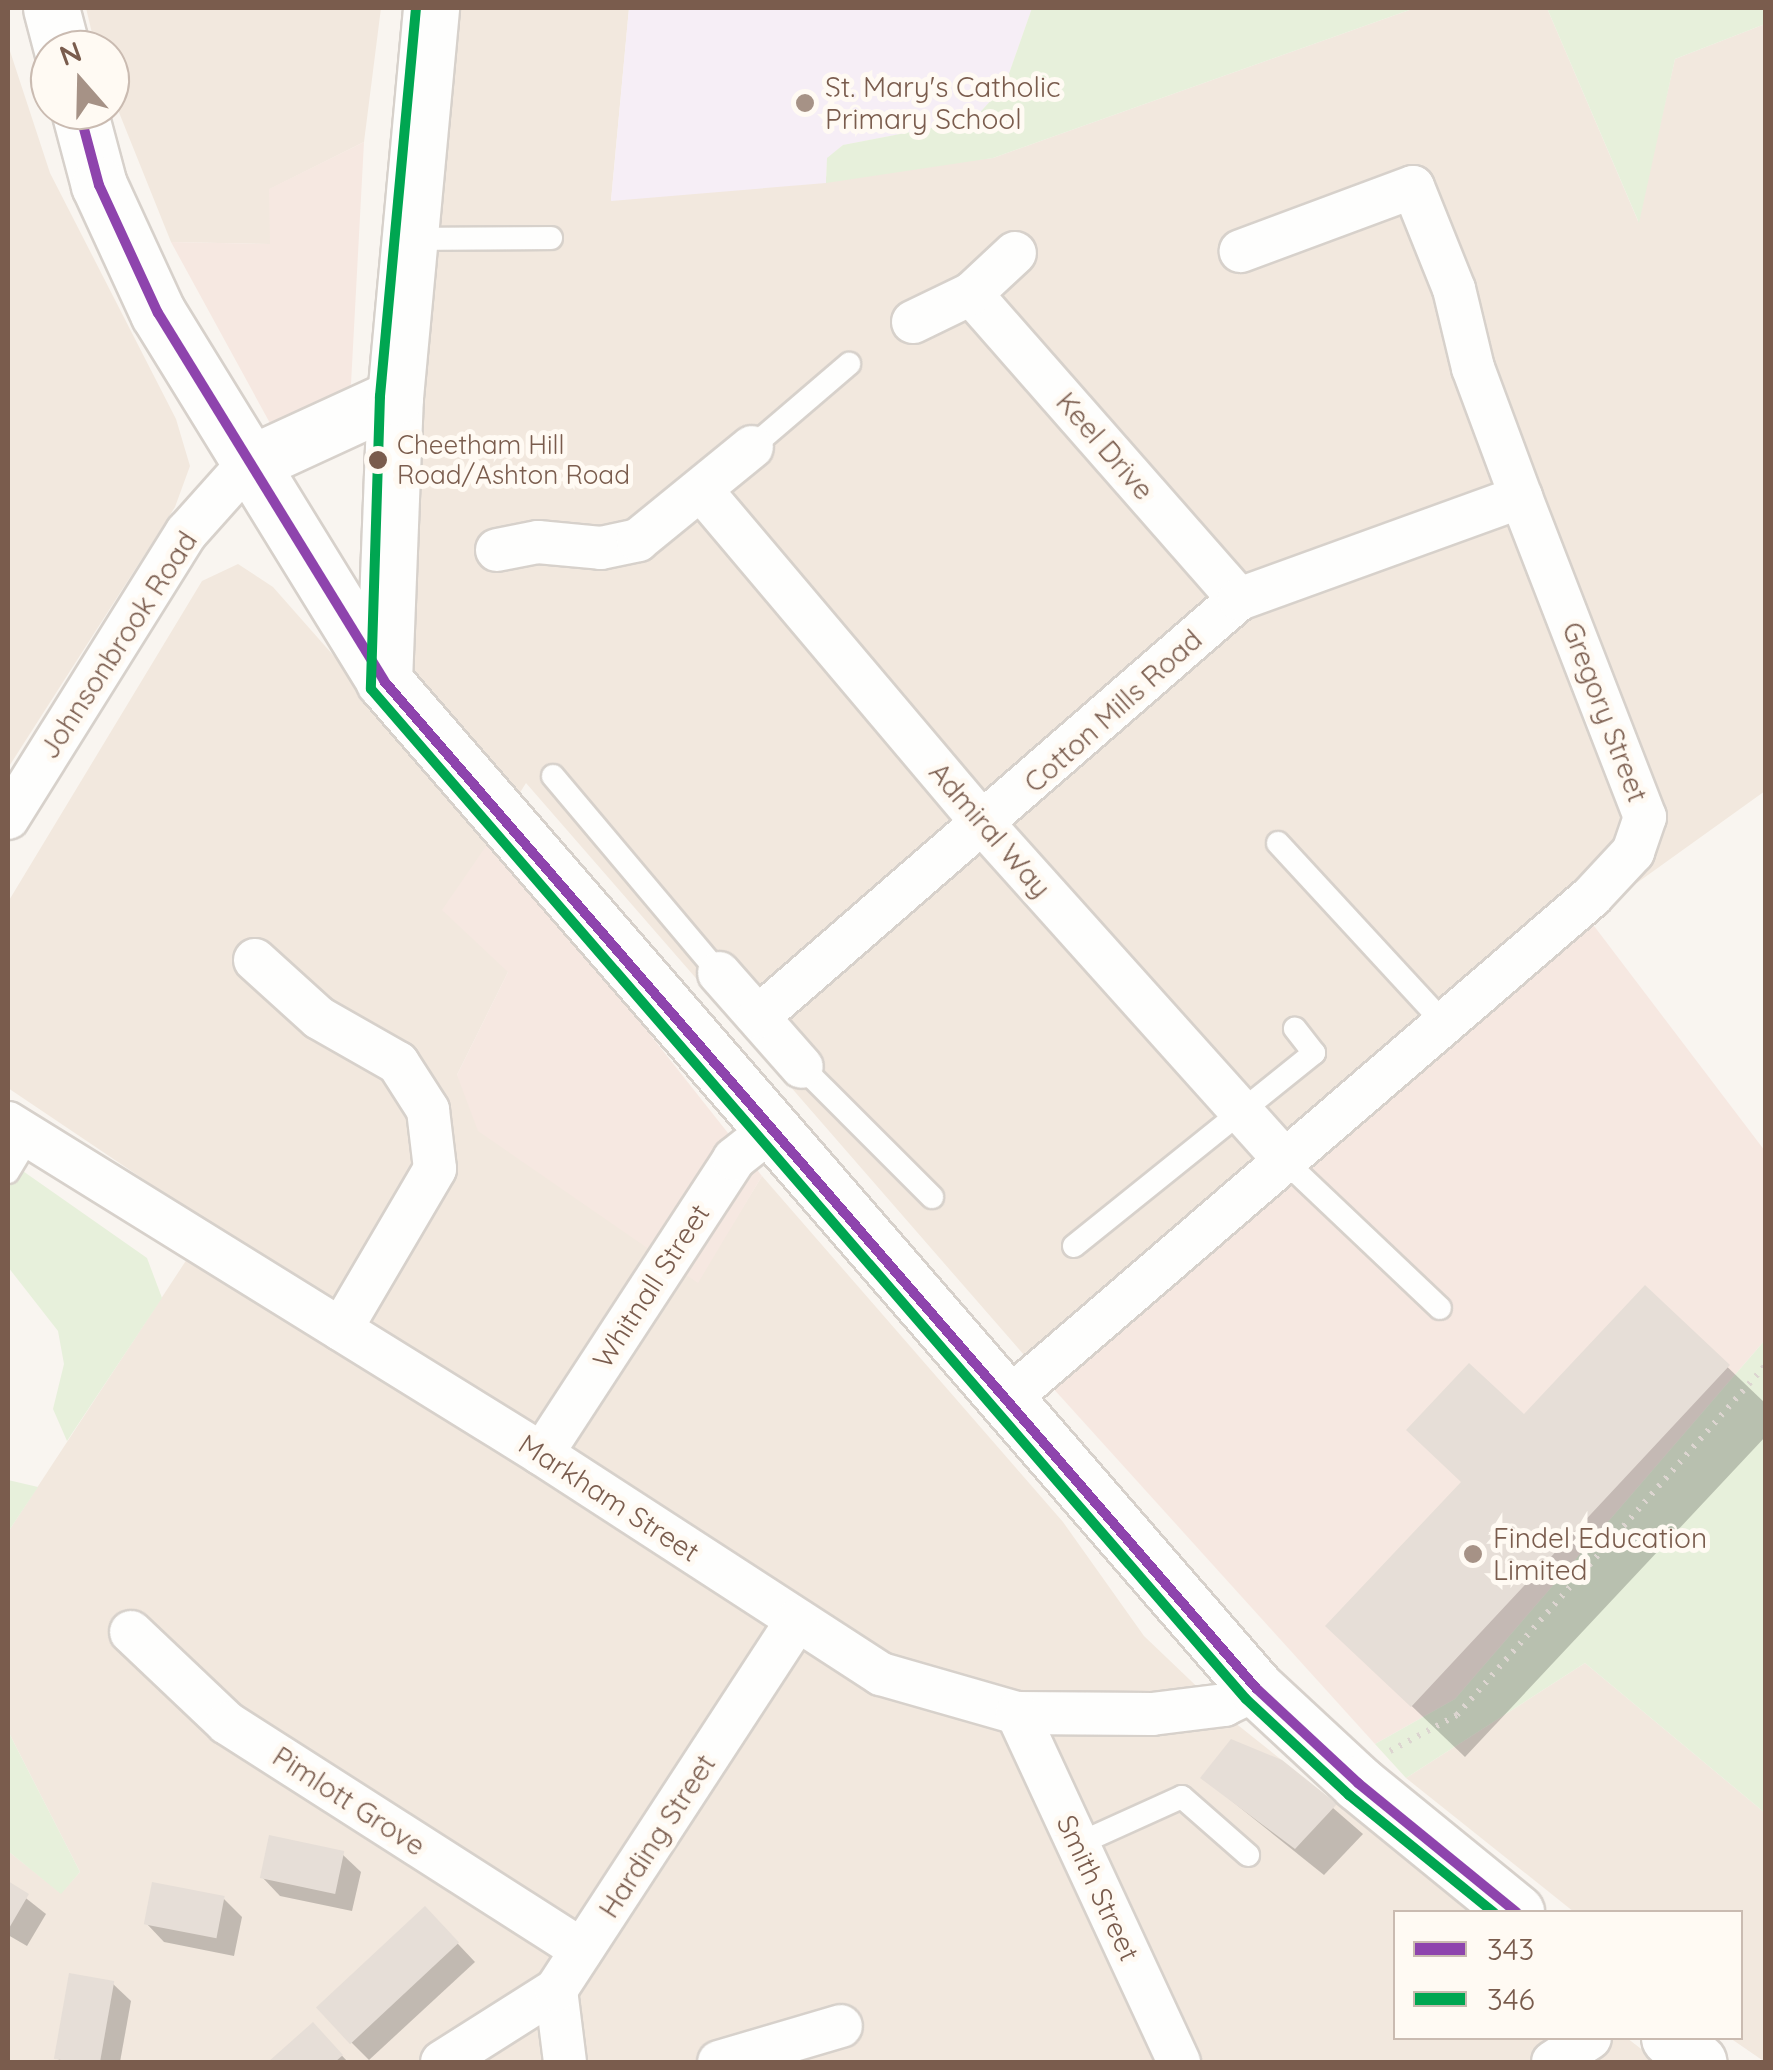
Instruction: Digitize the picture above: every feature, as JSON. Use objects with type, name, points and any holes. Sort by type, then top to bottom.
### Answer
[{"type":"main road","points":[[384,681],[395,396],[431,8]]},
{"type":"main road","points":[[84,130],[99,185],[158,313],[247,466],[384,681],[1257,1689],[1358,1783],[1514,1910]]},
{"type":"main road","name":"Johnsonbrook Road","points":[[247,466],[395,396]]},
{"type":"main road","points":[[1672,2040],[1699,2062]]},
{"type":"street","name":"Gregory Street","points":[[1006,1400],[1286,1162],[1442,1021],[1592,896],[1633,852],[1646,817],[1520,497],[1474,368],[1454,288],[1413,187],[1242,250]]},
{"type":"street","points":[[913,322],[971,294],[1014,254]]},
{"type":"street","name":"Keel Drive","points":[[971,294],[1238,599]]},
{"type":"street","points":[[497,550],[538,542],[601,548],[638,540],[752,447]]},
{"type":"street","name":"Johnsonbrook Road","points":[[8,818],[188,532],[247,466]]},
{"type":"street","name":"Admiral Way","points":[[702,491],[985,826],[1286,1162]]},
{"type":"street","name":"Cotton Mills Road","points":[[758,1017],[985,826],[1238,599],[1520,497]]},
{"type":"street","points":[[255,960],[319,1018],[398,1064],[428,1110],[435,1169],[340,1329]]},
{"type":"street","points":[[719,973],[802,1067]]},
{"type":"street","name":"Whitnall Street","points":[[542,1454],[734,1159],[772,1129]]},
{"type":"street","name":"Markham Street","points":[[15,1144],[340,1329],[542,1454],[881,1674],[1017,1713],[1152,1714],[1224,1706],[1257,1689]]},
{"type":"street","name":"Harding Street","points":[[556,1990],[796,1621]]},
{"type":"street","name":"Pimlott Grove","points":[[131,1632],[227,1723],[582,1950]]},
{"type":"street","name":"Smith Street","points":[[1017,1713],[1179,2062]]},
{"type":"street","points":[[442,2062],[556,1990],[564,2062]]},
{"type":"street","points":[[719,2062],[841,2026]]},
{"type":"street","points":[[1553,2062],[1587,2040]]},
{"type":"lane","points":[[411,239],[552,238]]},
{"type":"lane","points":[[752,447],[849,364]]},
{"type":"lane","points":[[553,776],[719,973]]},
{"type":"lane","points":[[1278,843],[1442,1021]]},
{"type":"lane","points":[[1074,1246],[1314,1054],[1295,1029]]},
{"type":"lane","points":[[802,1067],[932,1197]]},
{"type":"lane","points":[[1286,1162],[1440,1308]]},
{"type":"lane","points":[[1078,1844],[1182,1797],[1248,1855]]},
{"type":"path","points":[[1358,1783],[1374,1760],[1456,1715],[1766,1365]]},
{"type":"shaded area","points":[[86,8],[381,8],[364,142],[270,189],[270,244],[171,242],[126,130],[130,130],[130,30],[91,30]]},
{"type":"shaded area","points":[[449,8],[629,8],[611,200],[993,158],[1415,8],[1547,8],[1638,221],[1675,59],[1765,24],[1765,791],[1588,918],[1051,1386],[526,783],[493,836],[508,972],[457,1075],[697,1282],[762,1176],[1063,1522],[1144,1636],[1234,1722],[1469,1910],[1393,1910],[1393,2040],[1630,2040],[1658,2062],[8,2062],[8,1851],[61,1893],[80,1872],[8,1731],[8,1532],[210,1224],[8,1088],[8,902],[202,581],[238,564],[273,587],[363,689],[413,665],[417,422]]},
{"type":"shaded area","name":"St. Mary's Catholic Primary School","points":[[629,8],[1032,8],[1005,85],[973,120],[843,145],[827,159],[826,183],[611,201]]},
{"type":"shaded area","points":[[8,45],[30,112],[30,130],[36,130],[50,173],[176,419],[190,466],[175,507],[8,768]]},
{"type":"shaded area","points":[[364,142],[351,384],[336,408],[271,425],[171,242],[270,244],[269,189]]},
{"type":"shaded area","points":[[493,836],[762,1176],[698,1283],[478,1131],[457,1075],[508,972],[442,910]]},
{"type":"shaded area","points":[[1588,918],[1765,1151],[1765,1340],[1455,1699],[1375,1744],[1051,1386]]},
{"type":"shaded area","points":[[1585,1663],[1765,1813],[1765,2062],[1733,2040],[1743,2040],[1743,1910],[1571,1910],[1406,1778]]},
{"type":"green space","points":[[1032,8],[1415,8],[993,158],[826,183],[827,158],[843,145],[973,120],[1005,85]]},
{"type":"green space","points":[[1547,8],[1765,8],[1765,24],[1675,59],[1639,223]]},
{"type":"green space","points":[[10,1162],[147,1258],[162,1298],[67,1441],[53,1409],[64,1364],[58,1331],[8,1267]]},
{"type":"green space","points":[[1765,1340],[1765,1813],[1585,1663],[1406,1778],[1375,1744],[1455,1699]]},
{"type":"green space","points":[[8,1480],[38,1487],[8,1532]]},
{"type":"green space","points":[[8,1731],[80,1872],[61,1894],[8,1851]]},
{"type":"building","name":"Findel Education Limited","points":[[1645,1285],[1730,1365],[1411,1707],[1325,1626],[1461,1482],[1406,1430],[1469,1363],[1524,1414]]},
{"type":"building","points":[[1231,1739],[1282,1760],[1337,1804],[1295,1849],[1200,1778]]},
{"type":"building","points":[[269,1835],[344,1851],[335,1894],[260,1878]]},
{"type":"building","points":[[8,1881],[29,1894],[8,1930]]},
{"type":"building","points":[[152,1882],[225,1896],[216,1938],[144,1924]]},
{"type":"building","points":[[425,1906],[459,1943],[350,2044],[316,2008]]},
{"type":"building","points":[[69,1973],[114,1981],[100,2062],[54,2059]]},
{"type":"building","points":[[313,2022],[343,2055],[335,2062],[268,2062]]},
{"type":"transit line","name":"346","points":[[416,8],[380,396],[371,689],[1246,1699],[1349,1795],[1491,1910]]},
{"type":"transit line","name":"343","points":[[84,130],[99,185],[158,313],[384,681],[1257,1689],[1358,1783],[1514,1910]]},
{"type":"place","name":"St. Mary's Catholic Primary School","points":[[805,103]]},
{"type":"place","name":"Cheetham Hill Road/Ashton Road","points":[[378,460]]},
{"type":"place","name":"Findel Education Limited","points":[[1473,1554]]}]
